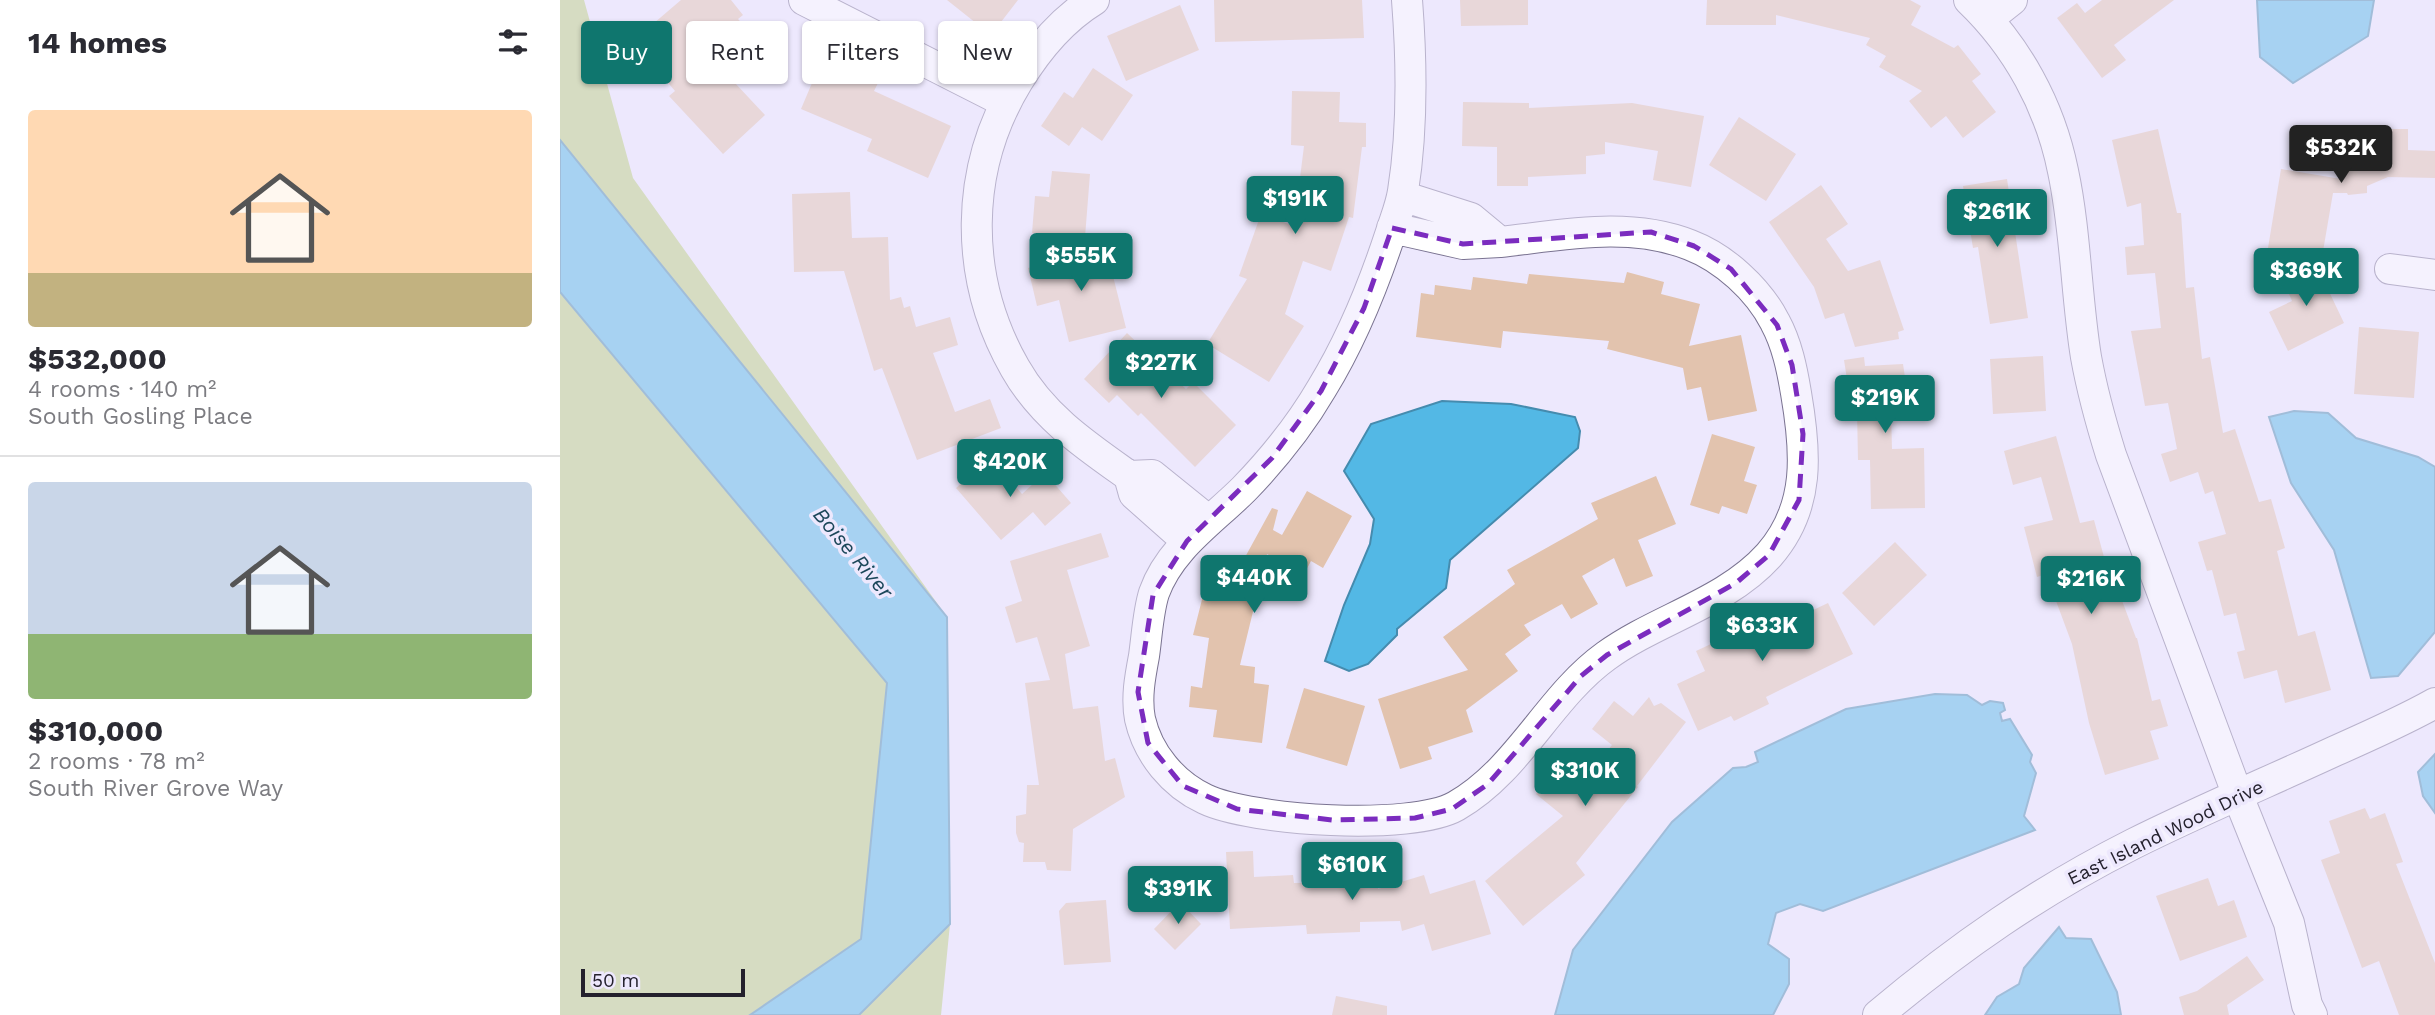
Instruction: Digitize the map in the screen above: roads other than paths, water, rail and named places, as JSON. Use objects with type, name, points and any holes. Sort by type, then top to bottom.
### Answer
[{"type":"street","points":[[804,0],[1005,102]]},
{"type":"street","points":[[1094,0],[1056,32],[1030,61],[1005,102],[988,143],[979,181],[975,223],[978,265],[986,300],[1005,348],[1016,370],[1038,400],[1074,437],[1129,476],[1152,475],[1198,531]]},
{"type":"street","points":[[1392,228],[1464,244],[1602,231],[1651,232],[1694,246],[1731,269],[1762,302],[1777,325],[1792,365],[1803,434],[1804,467],[1799,500],[1786,531],[1769,555],[1736,583],[1607,655],[1581,676],[1488,784],[1452,809],[1415,818],[1332,820],[1237,809],[1208,801],[1183,786],[1161,765],[1148,743],[1140,718],[1138,692],[1153,595],[1167,566],[1198,531],[1244,489],[1272,458],[1321,391],[1364,308],[1402,196],[1412,62],[1407,0]]},
{"type":"street","points":[[2012,0],[1979,9],[2030,78],[2058,149],[2064,174],[2086,356],[2096,406],[2111,455],[2238,796],[2290,923],[2307,1005],[2312,1015]]},
{"type":"street","points":[[1402,196],[1471,218],[1500,242]]},
{"type":"street","points":[[2390,269],[2435,275]]},
{"type":"street","name":"East Island Wood Drive","points":[[1878,1015],[1937,965],[2000,920],[2065,880],[2134,843],[2387,728],[2435,702]]},
{"type":"water","points":[[2257,0],[2374,0],[2368,36],[2293,83],[2260,57]]},
{"type":"water","name":"Boise River","points":[[560,140],[947,617],[950,924],[859,1015],[750,1015],[861,939],[887,683],[560,292]]},
{"type":"water","points":[[1442,401],[1511,404],[1575,417],[1580,431],[1578,448],[1450,560],[1446,588],[1397,629],[1397,635],[1368,664],[1349,671],[1325,661],[1344,605],[1370,544],[1374,519],[1344,471],[1371,424]]},
{"type":"water","points":[[2294,411],[2328,413],[2356,438],[2418,457],[2435,467],[2435,632],[2398,676],[2371,678],[2334,550],[2291,483],[2269,417]]},
{"type":"water","points":[[1935,694],[1967,695],[1982,705],[1990,701],[2003,703],[2005,710],[2000,713],[2002,721],[2010,719],[2032,755],[2030,762],[2036,773],[2024,816],[2035,830],[1823,911],[1800,904],[1776,913],[1768,944],[1789,959],[1789,984],[1773,1015],[1555,1015],[1573,950],[1672,822],[1733,768],[1758,762],[1755,752],[1846,709]]},
{"type":"water","points":[[2435,754],[2435,813],[2423,796],[2418,772]]},
{"type":"water","points":[[2059,927],[2066,938],[2091,939],[2117,992],[2121,1015],[1985,1015],[1997,997],[2019,984],[2024,968]]}]
